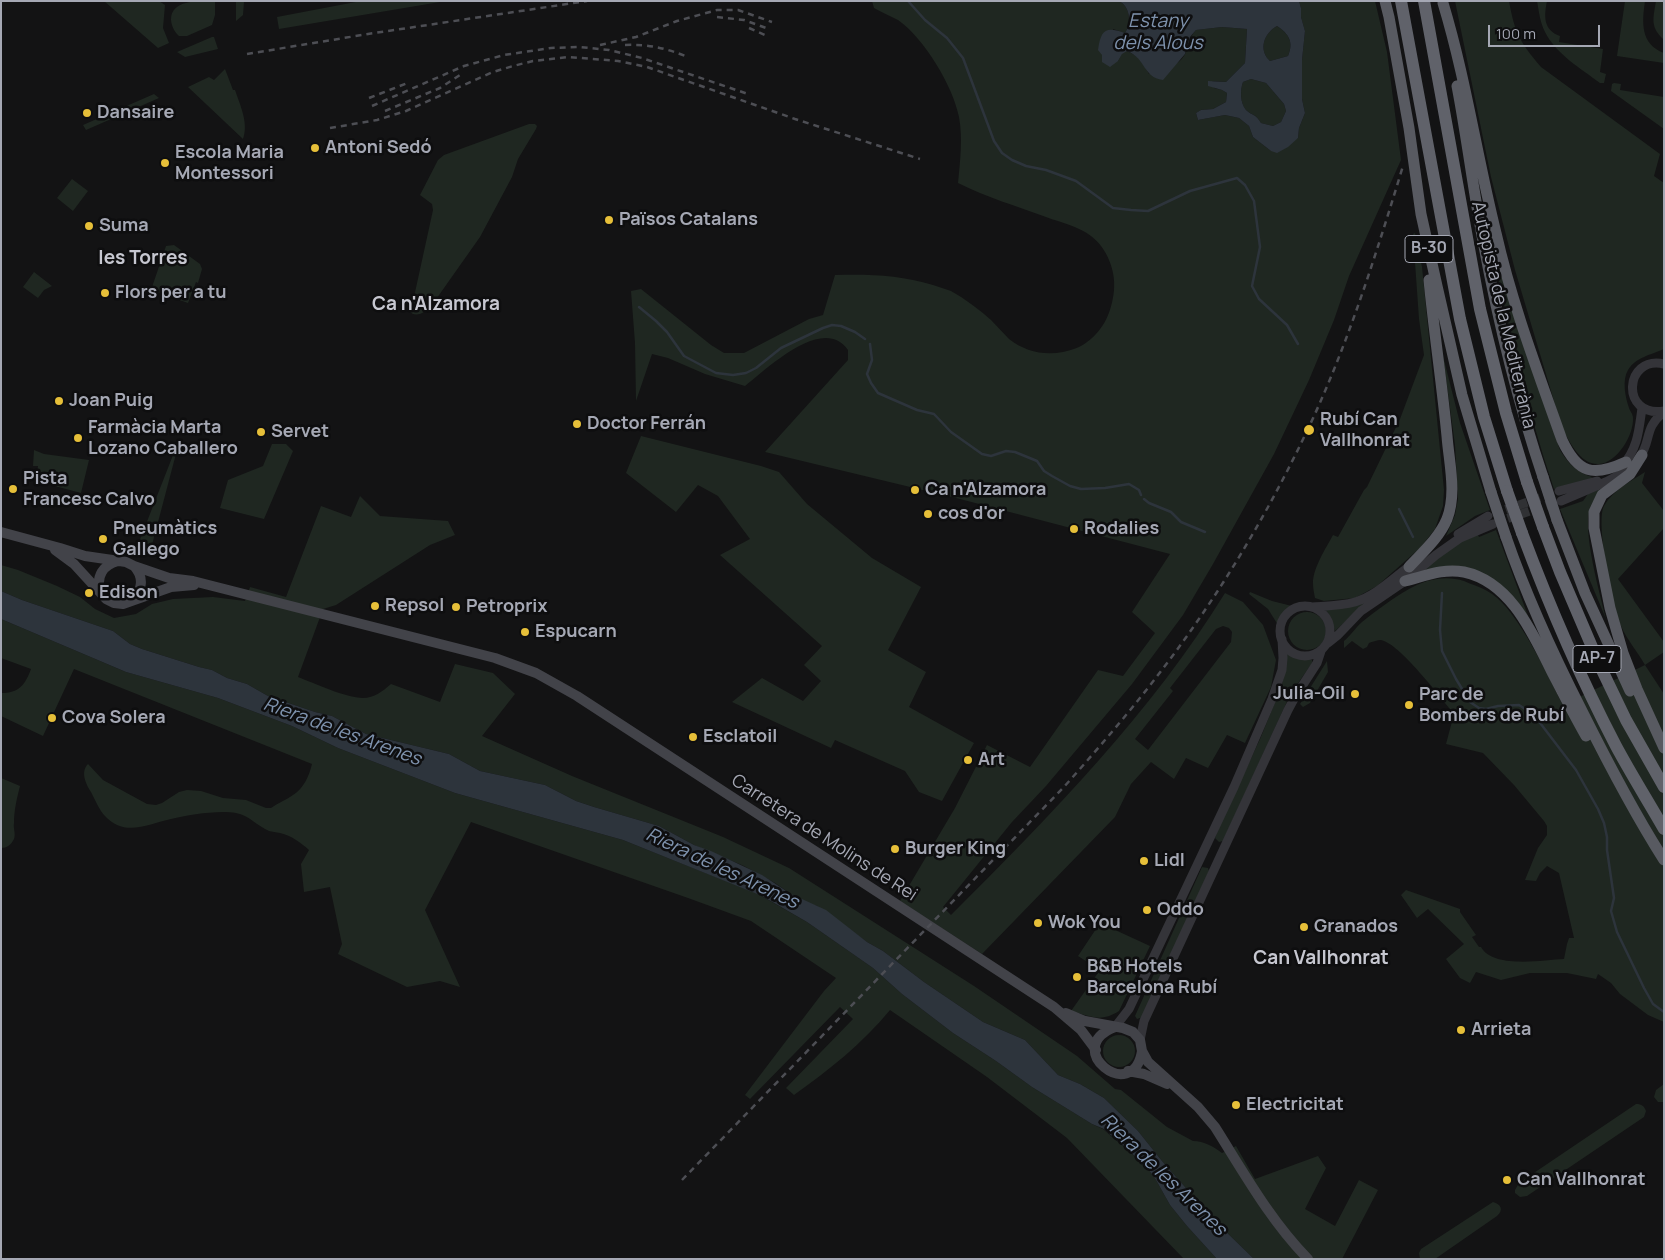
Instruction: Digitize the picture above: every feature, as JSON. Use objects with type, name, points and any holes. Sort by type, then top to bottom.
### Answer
[{"type":"highway","name":"B-30","points":[[1385,1],[1409,128],[1421,214],[1453,359],[1491,492],[1514,559],[1558,664],[1620,787],[1664,860]]},
{"type":"highway","name":"AP-7","points":[[1401,1],[1460,318],[1484,417],[1507,490],[1544,590],[1590,694],[1616,745],[1664,829]]},
{"type":"highway","name":"Autopista de la Mediterrània","points":[[1424,1],[1480,309],[1506,414],[1527,482],[1560,572],[1601,668],[1626,720],[1664,787]]},
{"type":"highway","points":[[1443,2],[1458,57],[1496,234],[1514,301],[1562,440],[1573,459],[1579,466],[1586,469],[1600,471],[1626,462]]},
{"type":"highway","points":[[1443,2],[1474,192],[1494,298],[1510,366],[1542,477],[1585,593],[1607,642],[1664,754]]},
{"type":"highway","points":[[1409,567],[1443,528],[1448,517],[1452,496],[1442,387],[1421,214]]},
{"type":"highway","points":[[1642,455],[1630,474],[1602,495],[1594,512],[1594,528],[1608,600],[1620,646],[1636,689],[1664,748]]},
{"type":"highway","points":[[1405,581],[1433,573],[1465,572],[1495,587],[1508,598],[1537,642],[1577,720],[1598,756],[1620,787]]},
{"type":"main road","points":[[1,532],[85,556],[126,562],[169,578],[207,584]]},
{"type":"main road","points":[[48,545],[74,564],[106,599],[114,603],[122,604],[171,587],[207,584]]},
{"type":"main road","points":[[100,591],[99,582],[102,572],[107,565],[119,561]]},
{"type":"main road","points":[[132,600],[140,591],[141,581],[140,574],[134,566]]},
{"type":"main road","name":"Carretera de Molins de Rei","points":[[207,584],[512,664],[546,678],[577,696],[1054,1007],[1085,1021],[1128,1029],[1137,1036],[1151,1065],[1198,1107],[1215,1127],[1270,1213],[1287,1236],[1308,1259]]},
{"type":"main road","name":"Carretera de Molins de Rei","points":[[1054,1007],[1084,1034],[1096,1050],[1098,1062],[1106,1070],[1118,1073],[1128,1071],[1149,1076],[1176,1088]]},
{"type":"main road","points":[[1096,1050],[1102,1034],[1110,1026]]},
{"type":"main road","points":[[1128,1071],[1138,1063],[1141,1046]]},
{"type":"street","points":[[1664,355],[1659,363],[1647,364],[1641,368],[1633,381],[1633,396],[1642,408],[1664,412]]},
{"type":"street","points":[[1642,408],[1636,445],[1626,462],[1612,474],[1560,496],[1621,474],[1629,469],[1642,455],[1653,422],[1664,412]]},
{"type":"street","points":[[1110,1026],[1129,1010],[1234,787],[1272,699],[1282,670],[1283,658],[1280,629],[1288,614],[1294,609],[1303,606],[1343,604],[1364,598],[1380,589],[1461,532],[1490,520],[1453,542],[1414,571],[1405,581],[1361,611],[1321,651],[1314,655],[1298,656],[1285,646],[1282,639]]},
{"type":"street","points":[[1312,607],[1323,614],[1328,621],[1330,636],[1328,643]]},
{"type":"street","points":[[1141,1046],[1144,1021],[1295,697],[1317,664],[1321,651]]},
{"type":"shaded area","points":[[104,1],[159,1],[165,5],[163,28],[169,43],[158,48]]},
{"type":"shaded area","points":[[193,1],[215,1],[215,15],[212,25],[187,36],[179,36],[172,26],[172,14],[179,6]]},
{"type":"shaded area","points":[[236,1],[244,2],[243,15],[236,21]]},
{"type":"shaded area","points":[[361,1],[446,1],[279,29],[277,17]]},
{"type":"shaded area","points":[[872,1],[1118,1],[1127,10],[1129,24],[1125,33],[1113,29],[1118,61],[1122,53],[1127,51],[1140,60],[1149,74],[1170,67],[1180,61],[1196,30],[1222,27],[1247,29],[1245,63],[1226,82],[1212,81],[1214,88],[1227,93],[1226,102],[1213,109],[1201,110],[1196,113],[1198,120],[1225,115],[1239,118],[1249,126],[1253,137],[1271,151],[1298,138],[1299,128],[1305,113],[1302,99],[1302,60],[1305,31],[1299,1],[1375,1],[1387,52],[1401,160],[1349,276],[1334,320],[1309,380],[1274,454],[1183,615],[1132,684],[1046,786],[1012,822],[943,907],[951,915],[1026,839],[1098,761],[1165,680],[1225,593],[1243,602],[1263,625],[1276,660],[1271,687],[1245,743],[1227,735],[1208,768],[1186,758],[1174,779],[1151,762],[1131,784],[1115,817],[982,954],[900,901],[955,808],[987,745],[1030,767],[1098,670],[1123,676],[1155,633],[1132,612],[1170,554],[960,499],[765,452],[848,360],[848,350],[837,341],[824,338],[810,341],[795,348],[745,386],[705,374],[668,358],[652,354],[636,401],[635,343],[631,291],[641,289],[711,345],[724,353],[744,353],[809,319],[823,315],[835,275],[896,277],[951,291],[982,312],[1009,339],[1021,347],[1034,352],[1056,353],[1075,348],[1093,337],[1102,326],[1111,305],[1114,275],[1102,247],[1091,236],[1075,227],[990,197],[958,183],[961,134],[959,117],[951,91],[936,64],[918,38],[898,20],[874,8]],"holes":[[[1223,626],[1229,628],[1232,632],[1231,642],[1148,750],[1135,739],[1173,691],[1170,688],[1216,629]]]},
{"type":"shaded area","points":[[1455,1],[1509,1],[1519,37],[1541,67],[1660,154],[1654,176],[1664,183],[1664,349],[1639,359],[1628,370],[1625,379],[1625,389],[1633,417],[1633,425],[1623,447],[1612,459],[1606,462],[1599,464],[1586,461],[1576,452],[1562,428],[1515,270],[1491,177]]},
{"type":"shaded area","points":[[1537,1],[1547,1],[1546,22],[1550,30],[1560,36],[1559,42],[1603,49],[1600,72],[1606,74],[1604,83],[1600,83],[1555,47],[1543,28]]},
{"type":"shaded area","points":[[1625,1],[1645,1],[1644,32],[1650,44],[1664,53],[1664,63],[1617,56]]},
{"type":"shaded area","points":[[1656,1],[1664,1],[1664,40],[1655,27],[1654,13]]},
{"type":"shaded area","points":[[1277,26],[1287,35],[1290,42],[1290,51],[1288,56],[1270,61],[1264,52],[1264,42],[1272,29]]},
{"type":"shaded area","points":[[214,37],[218,49],[185,57],[177,52]]},
{"type":"shaded area","points":[[225,69],[243,114],[245,133],[243,139],[188,87],[209,77],[214,80]]},
{"type":"shaded area","points":[[1251,79],[1266,83],[1284,104],[1286,111],[1281,122],[1273,126],[1261,123],[1246,110],[1241,96],[1241,89],[1243,82]]},
{"type":"shaded area","points":[[1612,84],[1621,84],[1620,90],[1664,97],[1664,129],[1611,91]]},
{"type":"shaded area","points":[[154,94],[159,98],[86,130],[83,125]]},
{"type":"shaded area","points":[[529,124],[535,124],[537,126],[536,129],[518,159],[512,177],[480,237],[432,305],[421,314],[412,313],[409,311],[414,297],[433,210],[432,204],[420,195],[438,160],[444,155]]},
{"type":"shaded area","points":[[72,179],[88,191],[73,211],[57,198]]},
{"type":"shaded area","points":[[1487,227],[1490,229],[1519,329],[1560,450],[1573,466],[1592,477],[1591,479],[1554,489],[1525,392]]},
{"type":"shaded area","points":[[1415,233],[1422,267],[1444,490],[1443,506],[1435,529],[1420,548],[1377,586],[1355,598],[1324,601],[1315,598],[1313,583],[1317,565],[1333,535],[1338,537],[1367,487],[1400,419],[1424,355],[1419,319],[1413,234]]},
{"type":"shaded area","points":[[174,245],[200,264],[202,269],[198,283],[196,282],[188,303],[151,290],[166,246]]},
{"type":"shaded area","points":[[34,272],[52,286],[44,290],[38,298],[23,287]]},
{"type":"shaded area","points":[[1443,356],[1460,423],[1490,510],[1475,516],[1446,536],[1455,515],[1458,499],[1455,445]]},
{"type":"shaded area","points":[[641,436],[779,472],[807,504],[872,558],[921,587],[888,650],[926,672],[909,707],[974,743],[942,801],[919,792],[905,771],[835,740],[831,748],[732,702],[762,678],[803,701],[821,681],[804,665],[822,646],[720,555],[750,539],[718,496],[698,485],[676,512],[626,473]]},
{"type":"shaded area","points":[[272,444],[286,444],[293,451],[264,519],[220,508],[228,480],[263,466]]},
{"type":"shaded area","points":[[34,450],[44,454],[89,460],[81,493],[36,481],[38,466],[33,466]]},
{"type":"shaded area","points":[[175,450],[177,450],[152,545],[139,542]]},
{"type":"shaded area","points":[[1645,472],[1642,483],[1664,511],[1664,528],[1618,579],[1664,642],[1664,652],[1645,665],[1623,631],[1618,616],[1606,565],[1602,515],[1604,506],[1612,496]]},
{"type":"shaded area","points":[[1603,488],[1590,508],[1588,532],[1606,619],[1560,509],[1583,501],[1588,494]]},
{"type":"shaded area","points":[[360,496],[380,516],[448,521],[455,535],[430,545],[336,605],[323,609],[298,677],[339,693],[356,697],[367,698],[382,692],[391,684],[440,702],[455,664],[493,673],[515,694],[482,736],[572,776],[723,837],[789,868],[974,986],[1077,1056],[1115,1089],[1121,1090],[1167,1127],[1193,1141],[1209,1145],[1222,1153],[1236,1146],[1255,1179],[1318,1156],[1326,1168],[1305,1209],[1335,1226],[1359,1180],[1378,1190],[1342,1259],[1254,1259],[1216,1222],[1138,1131],[1104,1098],[1080,1084],[1058,1075],[1025,1040],[983,1022],[817,906],[807,903],[744,866],[694,845],[659,826],[576,801],[545,785],[480,771],[449,754],[366,734],[332,716],[268,696],[247,684],[227,678],[212,670],[142,649],[130,644],[113,631],[1,591],[1,565],[57,586],[80,597],[95,609],[114,618],[136,614],[152,604],[173,599],[213,597],[245,601],[250,587],[286,597],[321,506],[351,517]]},
{"type":"shaded area","points":[[1496,530],[1531,624],[1493,579],[1423,571],[1448,548],[1477,533],[1479,537]]},
{"type":"shaded area","points":[[1450,578],[1482,588],[1502,602],[1532,645],[1563,705],[1645,665],[1664,694],[1664,1022],[1648,1015],[1620,994],[1611,983],[1598,974],[1596,979],[1567,973],[1530,973],[1501,980],[1476,972],[1470,983],[1460,978],[1446,959],[1464,944],[1428,909],[1417,918],[1401,895],[1406,890],[1460,909],[1460,912],[1476,935],[1472,937],[1479,947],[1487,954],[1496,958],[1519,962],[1564,959],[1569,938],[1574,938],[1559,873],[1547,866],[1540,873],[1536,881],[1525,880],[1538,848],[1547,835],[1547,826],[1514,785],[1483,753],[1446,744],[1454,714],[1409,661],[1389,643],[1381,640],[1369,643],[1363,649],[1352,641],[1344,648],[1344,641],[1362,622],[1403,593],[1429,580]]},
{"type":"shaded area","points":[[1250,592],[1272,601],[1292,606],[1284,613],[1278,625],[1268,609],[1249,594]]},
{"type":"shaded area","points":[[1365,602],[1335,631],[1330,616],[1325,609]]},
{"type":"shaded area","points":[[1307,612],[1320,618],[1326,631],[1320,644],[1307,650],[1294,644],[1288,631],[1294,618]]},
{"type":"shaded area","points":[[1,619],[126,672],[218,698],[292,726],[338,748],[455,793],[623,840],[758,894],[807,922],[873,968],[902,994],[953,1033],[1032,1087],[1103,1129],[1146,1166],[1170,1205],[1217,1259],[1184,1259],[1067,1138],[987,1077],[890,1010],[845,1056],[794,1095],[786,1088],[853,1019],[840,1007],[750,1099],[745,1095],[836,978],[751,921],[471,822],[425,910],[460,987],[440,981],[407,987],[338,954],[342,944],[330,887],[304,892],[301,864],[309,850],[299,842],[284,834],[269,831],[241,814],[228,812],[171,819],[136,828],[120,826],[102,813],[87,785],[84,774],[88,764],[103,780],[147,804],[156,805],[162,803],[179,792],[187,790],[201,791],[223,798],[246,800],[266,808],[271,808],[300,789],[308,777],[312,764],[74,669],[43,736],[1,716],[1,693],[17,690],[24,684],[31,669],[1,658]]},
{"type":"shaded area","points":[[1288,653],[1300,659],[1312,660],[1312,663],[1290,695],[1223,841],[1219,842],[1215,838],[1217,832],[1260,739],[1281,688],[1286,655]]},
{"type":"shaded area","points":[[1327,661],[1328,672],[1310,703],[1303,707],[1300,704]]},
{"type":"shaded area","points":[[1,778],[20,786],[15,813],[14,839],[9,846],[1,848]]},
{"type":"shaded area","points":[[1202,867],[1208,868],[1209,871],[1143,1017],[1137,1019],[1135,1016]]},
{"type":"shaded area","points":[[1100,923],[1150,946],[1119,1011],[1101,1018],[1071,1011],[1100,970],[1078,956]]},
{"type":"shaded area","points":[[1119,1035],[1125,1036],[1130,1040],[1134,1045],[1134,1057],[1130,1062],[1125,1066],[1119,1067],[1113,1066],[1108,1062],[1104,1057],[1103,1051],[1104,1045],[1108,1040],[1113,1036]]},
{"type":"shaded area","points":[[1664,1084],[1664,1102],[1658,1102],[1654,1097],[1656,1090]]},
{"type":"shaded area","points":[[1636,1104],[1641,1105],[1646,1111],[1644,1117],[1527,1196],[1520,1197],[1515,1193],[1519,1183]]},
{"type":"shaded area","points":[[1493,1202],[1501,1208],[1497,1216],[1435,1259],[1420,1259],[1419,1253],[1421,1249]]},
{"type":"water","name":"Estany dels Alous","points":[[1118,1],[1299,1],[1305,31],[1302,60],[1302,99],[1305,113],[1299,128],[1298,138],[1288,147],[1277,153],[1271,151],[1253,137],[1249,126],[1239,118],[1225,115],[1198,120],[1196,113],[1201,110],[1213,109],[1226,102],[1227,93],[1208,86],[1208,81],[1226,82],[1245,63],[1247,29],[1222,27],[1196,30],[1190,37],[1185,54],[1163,80],[1151,75],[1138,58],[1127,51],[1110,67],[1102,62],[1102,55],[1098,50],[1105,31],[1113,30],[1125,33],[1129,24],[1129,15],[1122,3]],"holes":[[[1277,26],[1287,35],[1290,42],[1290,51],[1288,56],[1270,61],[1264,52],[1264,42],[1272,29]],[[1251,79],[1266,83],[1284,104],[1286,111],[1281,122],[1273,126],[1261,123],[1246,110],[1241,96],[1241,89],[1243,82]]]},
{"type":"water","name":"Riera de les Arenes","points":[[1,591],[113,631],[130,644],[142,649],[212,670],[227,678],[247,684],[268,696],[332,716],[366,734],[449,754],[480,771],[545,785],[576,801],[659,826],[694,845],[762,875],[791,894],[826,910],[867,942],[883,951],[924,982],[983,1022],[1025,1040],[1058,1075],[1080,1084],[1104,1098],[1138,1131],[1216,1222],[1254,1259],[1217,1259],[1170,1205],[1146,1166],[1104,1129],[1092,1124],[1032,1087],[953,1033],[902,994],[873,968],[807,922],[762,896],[623,840],[455,793],[338,748],[292,726],[218,698],[126,672],[1,619]]},
{"type":"waterway","points":[[908,1],[925,20],[947,38],[963,58],[994,141],[1002,153],[1012,160],[1076,181],[1113,208],[1131,210],[1148,211],[1190,191],[1237,178],[1245,185],[1254,201],[1260,247],[1252,286],[1259,299],[1287,325],[1298,344]]},
{"type":"waterway","points":[[639,307],[667,332],[684,356],[716,373],[733,375],[746,373],[756,368],[781,348],[832,325],[841,326],[865,339]]},
{"type":"waterway","points":[[870,344],[872,360],[867,374],[878,393],[917,410],[934,414],[951,432],[982,454],[991,456],[1006,451],[1015,452],[1037,461],[1044,471],[1070,486],[1081,489],[1129,484],[1139,490],[1141,495]]},
{"type":"waterway","points":[[1144,499],[1171,512],[1181,522],[1205,532]]},
{"type":"waterway","points":[[1399,509],[1413,537]]},
{"type":"waterway","points":[[1442,593],[1440,630],[1442,651],[1470,702],[1479,708],[1486,709],[1498,706],[1519,705],[1534,715],[1576,770],[1598,809],[1607,837],[1614,898],[1611,911],[1617,932],[1653,1004],[1664,1012]]},
{"type":"tunnel","points":[[1493,514],[1554,493]]},
{"type":"tunnel","points":[[1495,523],[1556,502]]},
{"type":"railway","points":[[247,54],[587,1]]},
{"type":"railway","points":[[600,45],[636,37],[677,21],[717,10],[738,10],[772,22]]},
{"type":"railway","points":[[717,17],[744,20],[769,29]]},
{"type":"railway","points":[[749,28],[767,36]]},
{"type":"railway","points":[[625,45],[657,47],[688,57]]},
{"type":"railway","points":[[372,106],[464,66],[504,55],[551,48],[580,47],[609,50],[642,58],[748,94]]},
{"type":"railway","points":[[330,128],[377,120],[406,111],[493,72],[513,66],[533,61],[568,57],[618,61],[647,67],[795,119],[920,159]]},
{"type":"railway","points":[[385,111],[440,88],[463,73]]},
{"type":"railway","points":[[369,98],[410,82]]},
{"type":"railway","points":[[682,1180],[1063,788],[1100,746],[1181,645],[1244,550],[1281,484],[1314,416],[1352,324],[1403,166]]},
{"type":"place","name":"Dansaire","points":[[87,113]]},
{"type":"place","name":"Antoni Sedó","points":[[315,148]]},
{"type":"place","name":"Escola Maria Montessori","points":[[165,163]]},
{"type":"place","name":"Països Catalans","points":[[609,220]]},
{"type":"place","name":"Suma","points":[[89,226]]},
{"type":"place","name":"Flors per a tu","points":[[105,293]]},
{"type":"place","name":"Joan Puig","points":[[59,401]]},
{"type":"place","name":"Doctor Ferrán","points":[[577,424]]},
{"type":"place","name":"Rubí Can Vallhonrat","points":[[1309,430]]},
{"type":"place","name":"Servet","points":[[261,432]]},
{"type":"place","name":"Farmàcia Marta Lozano Caballero","points":[[78,438]]},
{"type":"place","name":"Pista Francesc Calvo","points":[[13,489]]},
{"type":"place","name":"Ca n'Alzamora","points":[[915,490]]},
{"type":"place","name":"cos d'or","points":[[928,514]]},
{"type":"place","name":"Rodalies","points":[[1074,529]]},
{"type":"place","name":"Pneumàtics Gallego","points":[[103,539]]},
{"type":"place","name":"Edison","points":[[89,593]]},
{"type":"place","name":"Repsol","points":[[375,606]]},
{"type":"place","name":"Petroprix","points":[[456,607]]},
{"type":"place","name":"Espucarn","points":[[525,632]]},
{"type":"place","name":"Julia-Oil","points":[[1355,694]]},
{"type":"place","name":"Parc de Bombers de Rubí","points":[[1409,705]]},
{"type":"place","name":"Cova Solera","points":[[52,718]]},
{"type":"place","name":"Esclatoil","points":[[693,737]]},
{"type":"place","name":"Art","points":[[968,760]]},
{"type":"place","name":"Burger King","points":[[895,849]]},
{"type":"place","name":"Lidl","points":[[1144,861]]},
{"type":"place","name":"Oddo","points":[[1147,910]]},
{"type":"place","name":"Wok You","points":[[1038,923]]},
{"type":"place","name":"Granados","points":[[1304,927]]},
{"type":"place","name":"B&B Hotels Barcelona Rubí","points":[[1077,977]]},
{"type":"place","name":"Arrieta","points":[[1461,1030]]},
{"type":"place","name":"Electricitat","points":[[1236,1105]]},
{"type":"place","name":"Can Vallhonrat","points":[[1507,1180]]},
{"type":"district","name":"les Torres","points":[[143,259]]},
{"type":"district","name":"Ca n'Alzamora","points":[[436,305]]},
{"type":"district","name":"Can Vallhonrat","points":[[1321,959]]}]
